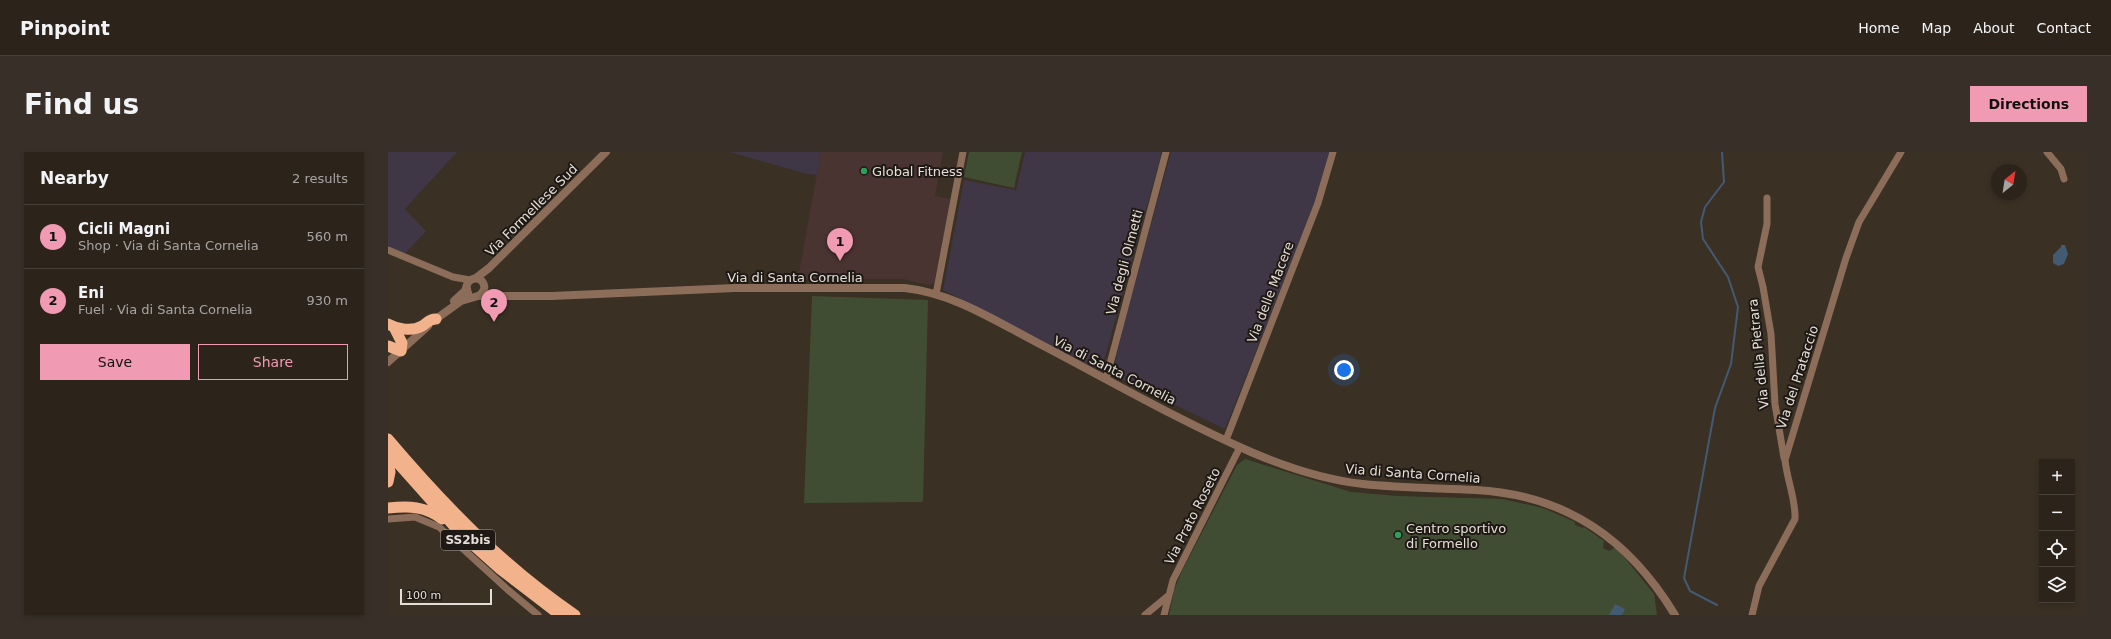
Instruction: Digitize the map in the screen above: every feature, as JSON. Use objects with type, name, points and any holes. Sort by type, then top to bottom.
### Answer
[{"type":"highway","points":[[391,325],[410,329],[421,326],[431,319],[436,319]]},
{"type":"highway","points":[[388,346],[400,351],[402,343],[391,325]]},
{"type":"highway","name":"SS2bis","points":[[388,439],[470,530],[508,565],[575,615]]},
{"type":"highway","name":"SS2bis","points":[[388,452],[462,535],[500,569],[560,615]]},
{"type":"highway","points":[[388,461],[390,472],[388,482]]},
{"type":"highway","points":[[388,508],[409,506],[425,509],[462,535]]},
{"type":"street","name":"Via Formellese Sud","points":[[474,284],[606,152]]},
{"type":"street","points":[[936,294],[963,152]]},
{"type":"street","name":"Via degli Olmetti","points":[[1106,379],[1166,152]]},
{"type":"street","name":"Via delle Macere","points":[[1226,440],[1318,203],[1333,152]]},
{"type":"street","name":"Via del Prataccio","points":[[1752,615],[1759,586],[1795,519],[1795,507],[1786,475],[1785,460],[1788,444],[1846,258],[1859,222],[1901,152]]},
{"type":"street","points":[[2047,152],[2061,169],[2064,178]]},
{"type":"street","name":"Via della Pietrara","points":[[1768,198],[1767,224],[1758,267],[1771,334],[1776,404],[1785,460]]},
{"type":"street","points":[[388,250],[453,277],[474,284],[483,293],[461,301],[436,319]]},
{"type":"street","points":[[474,284],[469,294],[476,296]]},
{"type":"street","points":[[388,362],[474,284]]},
{"type":"street","name":"Via di Santa Cornelia","points":[[474,284],[500,295]]},
{"type":"street","name":"Via di Santa Cornelia","points":[[476,296],[552,296],[756,288],[905,288],[926,290],[990,318],[1240,447],[1287,466],[1349,482],[1395,487],[1496,492],[1527,497],[1550,504],[1582,519],[1612,539],[1655,584],[1672,614]]},
{"type":"street","name":"Via Prato Roseto","points":[[1164,615],[1168,596],[1178,570],[1240,447]]},
{"type":"street","points":[[388,519],[415,518],[439,527],[508,590],[538,615]]},
{"type":"street","name":"Via Prato Roseto","points":[[1145,615],[1168,596]]},
{"type":"shaded area","points":[[388,152],[457,152],[405,209],[426,231],[405,254],[388,247]]},
{"type":"shaded area","points":[[729,152],[821,152],[817,175],[807,174]]},
{"type":"shaded area","points":[[821,152],[943,152],[935,196],[951,199],[934,283],[929,285],[903,279],[798,279]]},
{"type":"shaded area","points":[[1025,152],[1162,152],[1101,371],[943,290],[964,180],[1016,190]]},
{"type":"shaded area","points":[[1171,152],[1331,152],[1319,193],[1225,429],[1112,375],[1125,319]]},
{"type":"green space","points":[[969,152],[1022,152],[1014,188],[964,177]]},
{"type":"green space","points":[[812,296],[928,300],[923,502],[804,503]]},
{"type":"green space","name":"Centro sportivo di Formello","points":[[1245,459],[1351,492],[1397,496],[1502,499],[1543,508],[1575,522],[1575,525],[1584,527],[1604,541],[1603,548],[1609,551],[1616,547],[1654,594],[1657,615],[1169,615],[1174,591],[1181,573],[1237,465]]},
{"type":"water","points":[[2061,245],[2065,245],[2068,254],[2064,264],[2058,266],[2053,263],[2053,255],[2061,247]]},
{"type":"water","points":[[1615,604],[1625,609],[1622,615],[1609,615]]},
{"type":"waterway","points":[[1717,605],[1690,591],[1684,578],[1715,408],[1731,364],[1738,307],[1728,277],[1703,239],[1701,222],[1705,207],[1724,182],[1722,152]]},
{"type":"place","name":"Global Fitness","points":[[864,171]]},
{"type":"place","name":"Cicli Magni","points":[[840,261]]},
{"type":"place","name":"Eni","points":[[494,322]]},
{"type":"place","name":"Centro sportivo di Formello","points":[[1398,535]]}]
